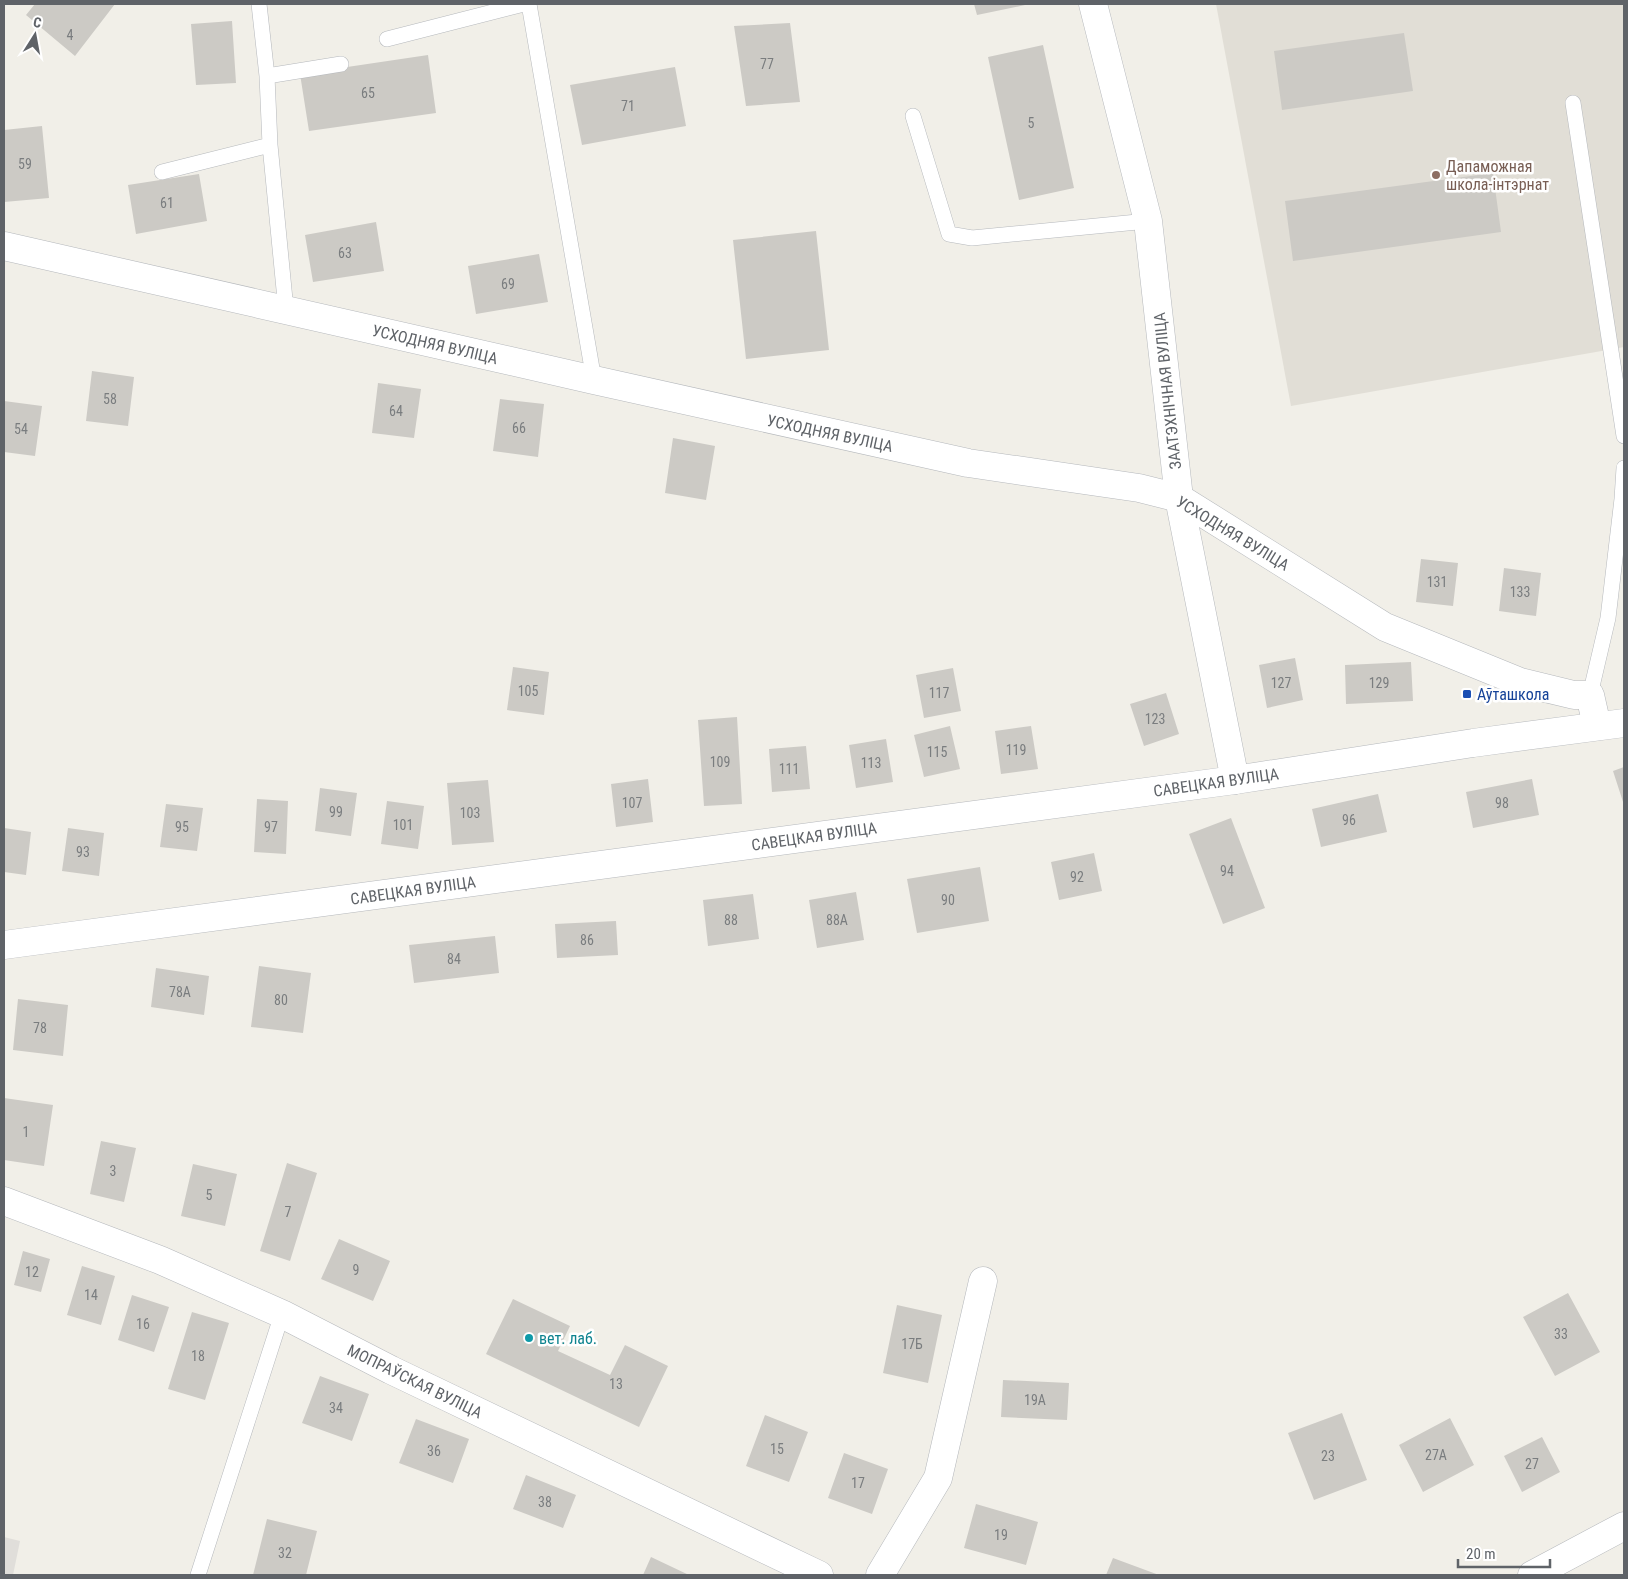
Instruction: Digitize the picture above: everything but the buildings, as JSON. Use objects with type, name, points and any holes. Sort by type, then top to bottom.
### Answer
[{"type":"street","name":"ЗААТЭХНІЧНАЯ ВУЛІЦА","points":[[1092,4],[1148,221],[1179,498],[1235,780]]},
{"type":"street","name":"УСХОДНЯЯ ВУЛІЦА","points":[[4,246],[968,463],[1139,488],[1179,498],[1384,626],[1520,682],[1574,695],[1590,695]]},
{"type":"street","points":[[1590,695],[1597,726]]},
{"type":"street","name":"САВЕЦКАЯ ВУЛІЦА","points":[[4,945],[1235,780],[1464,744],[1624,723]]},
{"type":"street","name":"МОПРАЎСКАЯ ВУЛІЦА","points":[[4,1200],[160,1260],[282,1314],[391,1370],[819,1575]]},
{"type":"street","points":[[880,1575],[938,1478],[983,1281]]},
{"type":"street","points":[[1532,1575],[1624,1526]]},
{"type":"lane","points":[[259,4],[267,76],[270,146],[286,310]]},
{"type":"lane","points":[[387,38],[524,4]]},
{"type":"lane","points":[[529,4],[594,380]]},
{"type":"lane","points":[[267,76],[341,64]]},
{"type":"lane","points":[[1573,103],[1624,436]]},
{"type":"lane","points":[[913,116],[949,234],[972,238],[1148,221]]},
{"type":"lane","points":[[162,172],[270,146]]},
{"type":"lane","points":[[1590,695],[1608,618],[1624,468]]},
{"type":"lane","points":[[198,1575],[282,1314]]},
{"type":"shaded area","name":"Дапаможная школа-інтэрнат","points":[[1216,4],[1624,4],[1624,347],[1291,406]]},
{"type":"shaded area","points":[[4,1537],[20,1541],[13,1575],[4,1575]]},
{"type":"place","name":"Дапаможная школа-інтэрнат","points":[[1436,175]]},
{"type":"place","name":"Аўташкола","points":[[1467,694]]},
{"type":"place","name":"вет. лаб.","points":[[529,1338]]}]
